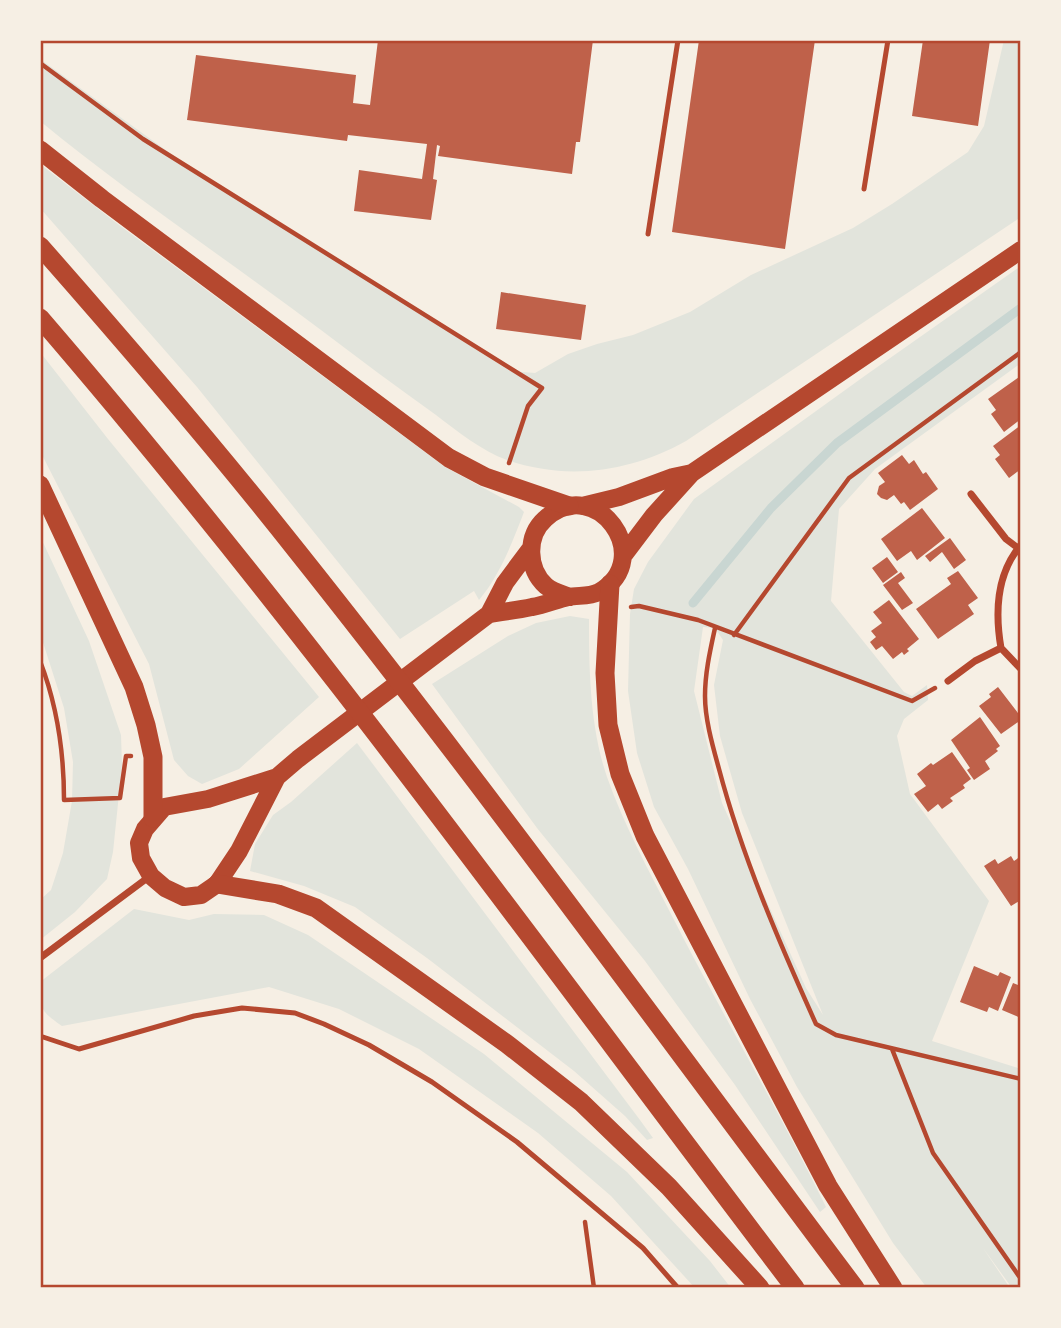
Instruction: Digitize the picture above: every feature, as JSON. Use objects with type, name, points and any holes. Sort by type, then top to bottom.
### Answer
[{"type":"highway","points":[[40,150],[449,458],[485,477],[575,506]]},
{"type":"highway","points":[[40,246],[152,374],[359,629],[855,1288]]},
{"type":"highway","points":[[40,318],[117,407],[344,689],[795,1288]]},
{"type":"highway","points":[[40,485],[134,687],[153,757],[153,818]]},
{"type":"highway","points":[[610,584],[605,673],[608,725],[620,774],[645,836],[828,1186],[893,1288]]},
{"type":"highway","points":[[217,884],[278,894],[316,908],[507,1044],[581,1102],[669,1187],[760,1288]]},
{"type":"main road","points":[[623,556],[654,515],[692,473],[1021,250]]},
{"type":"main road","points":[[570,597],[545,585],[532,562],[531,548],[535,533],[543,520],[555,511],[619,497],[673,477],[692,473]]},
{"type":"main road","points":[[489,614],[533,607],[570,597],[584,597],[598,593],[610,584],[619,571],[623,556],[622,542],[612,523],[596,510],[575,506]]},
{"type":"main road","points":[[277,777],[208,799],[164,807],[153,818],[139,843],[141,858],[151,876],[165,888],[184,897],[201,895],[217,884],[239,851],[277,777],[489,614],[505,583],[531,548]]},
{"type":"street","points":[[971,494],[1006,538],[1019,547],[1006,570],[1000,590],[996,622],[1001,648],[1021,669]]},
{"type":"street","points":[[948,681],[975,661],[1001,648]]},
{"type":"street","points":[[40,958],[151,876]]},
{"type":"lane","points":[[648,234],[678,40]]},
{"type":"lane","points":[[864,189],[888,40]]},
{"type":"lane","points":[[40,1036],[79,1049],[163,1024],[219,1012],[242,1009],[295,1013],[369,1045],[432,1082],[517,1142],[643,1248],[678,1288]]},
{"type":"path","points":[[40,63],[143,139],[542,388],[528,407],[511,458]]},
{"type":"path","points":[[734,635],[849,478],[1021,352]]},
{"type":"path","points":[[639,606],[698,620],[912,701],[948,681]]},
{"type":"path","points":[[715,628],[707,662],[705,699],[714,749],[729,804],[816,1024],[836,1035],[1021,1079]]},
{"type":"path","points":[[40,661],[50,685],[64,763],[64,800],[120,798]]},
{"type":"path","points":[[892,1048],[933,1153],[1021,1279]]},
{"type":"path","points":[[584,1196],[594,1288]]},
{"type":"shaded area","points":[[1004,40],[1021,40],[1021,217],[686,441],[643,460],[598,470],[553,470],[530,466],[507,460],[479,446],[144,201],[40,121],[40,59],[185,164],[510,371],[535,373],[568,354],[633,335],[690,312],[751,275],[853,228],[968,152],[984,126]]},
{"type":"shaded area","points":[[40,164],[445,467],[519,507],[524,512],[510,547],[479,600],[474,591],[400,639],[197,387],[40,208]]},
{"type":"shaded area","points":[[1021,266],[1021,363],[875,469],[839,509],[831,601],[904,692],[912,696],[927,685],[928,700],[904,719],[897,736],[910,794],[989,901],[932,1041],[1021,1069],[1021,1288],[1012,1288],[983,1248],[1010,1288],[927,1288],[893,1243],[797,1087],[750,999],[688,869],[654,807],[637,753],[628,691],[630,614],[634,589],[648,562],[694,499]],"holes":[[[703,627],[715,628],[723,640],[714,685],[720,736],[742,813],[823,1015],[806,988],[722,803],[694,691]]]},
{"type":"shaded area","points":[[40,352],[319,697],[239,769],[202,784],[188,776],[174,760],[149,664],[40,451]]},
{"type":"shaded area","points":[[40,536],[89,641],[121,735],[122,765],[113,852],[107,879],[75,912],[40,940],[40,900],[51,890],[63,853],[72,801],[73,762],[64,708],[40,633]]},
{"type":"shaded area","points":[[570,616],[589,619],[590,679],[597,739],[607,777],[621,813],[691,953],[826,1207],[820,1212],[735,1085],[645,961],[537,828],[432,684],[508,636],[536,623]]},
{"type":"shaded area","points":[[357,743],[653,1138],[647,1140],[625,1116],[574,1071],[427,958],[355,907],[304,886],[250,871],[255,844],[273,815]]},
{"type":"shaded area","points":[[134,909],[189,920],[214,914],[264,915],[308,935],[484,1054],[627,1172],[710,1261],[731,1288],[695,1288],[611,1196],[538,1133],[419,1049],[339,1009],[269,987],[62,1026],[43,1008],[40,982]]},
{"type":"building","points":[[378,40],[593,40],[580,142],[576,142],[572,174],[438,156],[440,146],[437,145],[433,179],[437,180],[431,220],[354,211],[359,170],[422,179],[427,144],[348,135],[347,141],[187,120],[196,55],[356,75],[353,103],[370,105]]},
{"type":"building","points":[[699,40],[815,40],[785,249],[672,232]]},
{"type":"building","points":[[923,40],[990,40],[978,126],[912,116]]},
{"type":"building","points":[[501,292],[586,305],[581,340],[496,329]]},
{"type":"building","points":[[1019,377],[1021,419],[1004,432],[991,414],[996,410],[988,399]]},
{"type":"building","points":[[1021,425],[1021,469],[1009,478],[995,459],[1000,455],[993,446]]},
{"type":"building","points":[[902,455],[909,464],[914,460],[938,489],[910,510],[894,495],[887,500],[877,494],[879,486],[885,482],[878,473]]},
{"type":"building","points":[[922,508],[945,538],[917,560],[911,551],[897,561],[881,539]]},
{"type":"building","points":[[950,538],[966,560],[954,569],[942,552],[930,562],[925,556]]},
{"type":"building","points":[[887,557],[898,572],[883,583],[872,568]]},
{"type":"building","points":[[958,571],[978,598],[968,605],[974,614],[938,639],[916,609],[951,584],[947,578]]},
{"type":"building","points":[[901,572],[905,578],[898,583],[913,603],[902,610],[883,585]]},
{"type":"building","points":[[889,600],[919,639],[904,655],[902,652],[893,659],[882,646],[876,650],[870,642],[876,637],[871,631],[882,623],[873,612]]},
{"type":"building","points":[[998,687],[1021,717],[1021,720],[1001,734],[979,706],[991,697],[989,694]]},
{"type":"building","points":[[980,717],[1000,746],[996,749],[998,751],[985,761],[990,769],[974,780],[967,770],[970,768],[951,740]]},
{"type":"building","points":[[952,752],[971,779],[963,785],[965,788],[950,798],[953,801],[942,809],[938,804],[928,812],[914,794],[926,786],[917,774]]},
{"type":"building","points":[[1011,856],[1014,861],[1021,856],[1021,900],[1011,906],[984,866],[995,859],[998,864]]},
{"type":"building","points":[[974,966],[998,976],[1000,972],[1011,977],[998,1011],[989,1007],[987,1012],[960,1002]]},
{"type":"building","points":[[1013,983],[1021,986],[1021,1018],[1002,1010]]},
{"type":"waterway","points":[[693,603],[771,508],[837,443],[1021,308]]}]
